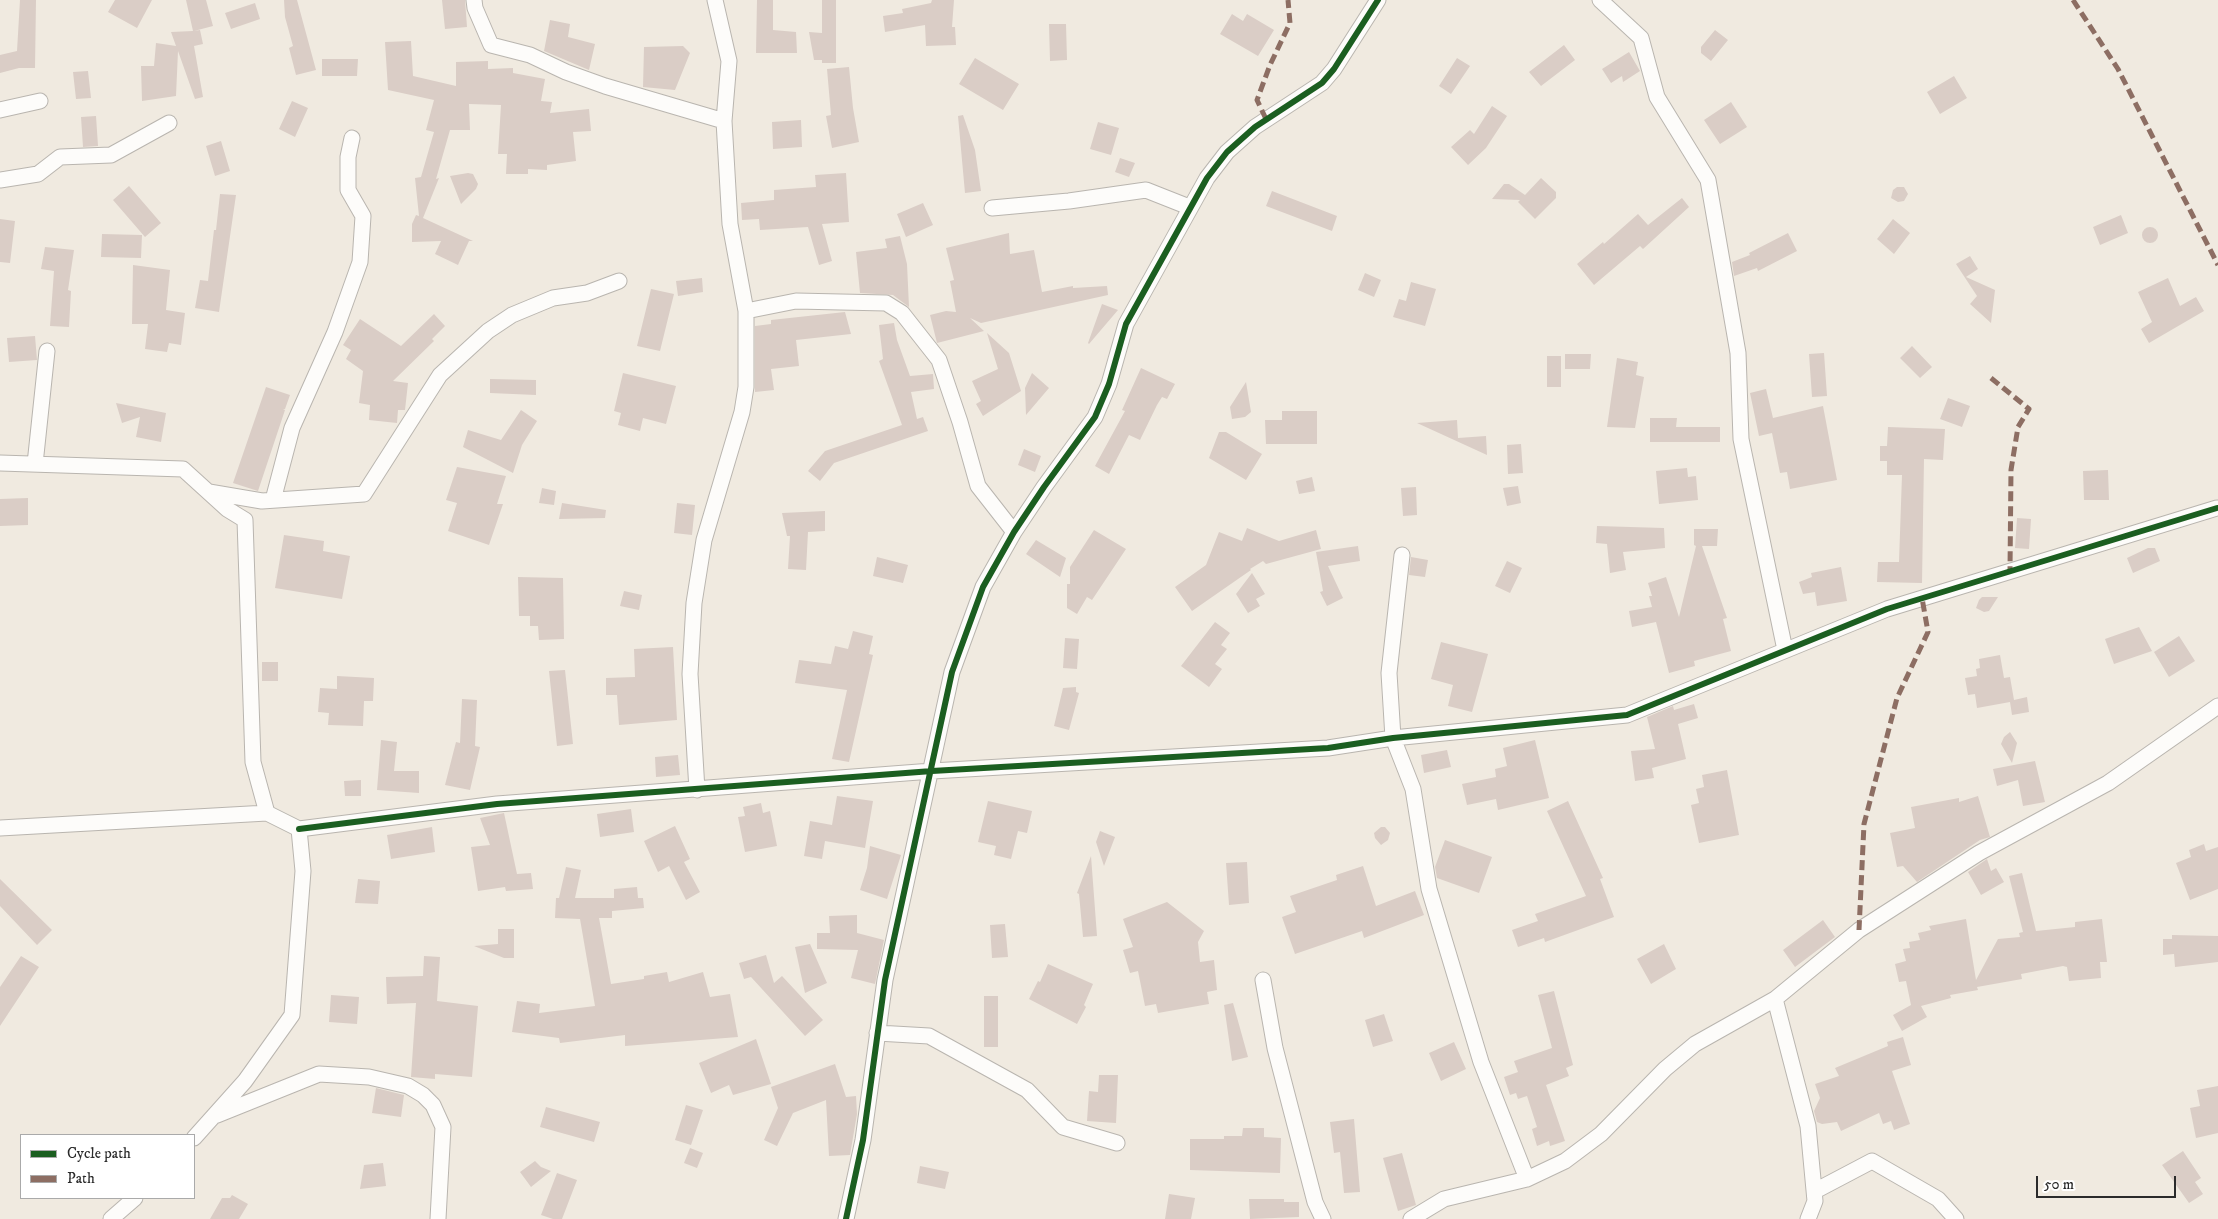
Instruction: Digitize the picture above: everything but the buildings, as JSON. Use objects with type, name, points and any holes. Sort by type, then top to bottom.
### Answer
[{"type":"street","points":[[474,0],[475,8],[491,45],[530,55],[566,72],[605,86],[724,121]]},
{"type":"street","points":[[697,790],[690,674],[694,603],[704,540],[742,412],[746,387],[746,311],[730,224],[724,121],[729,60],[715,0]]},
{"type":"street","points":[[846,1219],[863,1140],[885,980],[932,771],[952,672],[983,587],[1014,532],[1061,461],[1096,417],[1109,384],[1126,324],[1207,178],[1227,152],[1255,127],[1322,83],[1334,69],[1378,0]]},
{"type":"street","points":[[1600,0],[1641,38],[1657,97],[1708,180],[1738,353],[1741,439],[1785,650]]},
{"type":"street","points":[[0,110],[40,101]]},
{"type":"street","points":[[0,180],[38,174],[60,157],[111,155],[169,123]]},
{"type":"street","points":[[273,500],[292,428],[334,332],[360,262],[363,216],[348,190],[348,157],[352,138]]},
{"type":"street","points":[[992,208],[1070,201],[1146,190],[1190,207]]},
{"type":"street","points":[[208,492],[262,501],[364,494],[440,375],[488,331],[512,315],[553,298],[587,293],[619,281]]},
{"type":"street","points":[[746,311],[796,301],[886,303],[902,313],[940,360],[978,486],[1014,532]]},
{"type":"street","points":[[35,464],[47,351]]},
{"type":"street","points":[[0,464],[183,469],[208,492],[245,520],[253,762],[266,814]]},
{"type":"street","points":[[0,828],[266,814],[299,829],[497,804],[932,771],[1328,748],[1393,738],[1627,715],[1887,609],[2217,508]]},
{"type":"street","points":[[1402,556],[1389,674],[1393,738],[1413,789],[1429,888],[1481,1062],[1527,1179]]},
{"type":"street","points":[[1411,1219],[1444,1199],[1527,1179],[1565,1161],[1601,1134],[1665,1069],[1695,1044],[1775,999],[1859,930],[1979,853],[2108,783],[2218,706]]},
{"type":"street","points":[[195,1137],[245,1081],[292,1015],[303,871],[299,829]]},
{"type":"street","points":[[1263,980],[1275,1048],[1315,1202],[1323,1219]]},
{"type":"street","points":[[1775,999],[1808,1126],[1815,1191],[1815,1201],[1808,1219]]},
{"type":"street","points":[[878,1033],[929,1036],[1026,1090],[1063,1127],[1117,1143]]},
{"type":"street","points":[[213,1116],[319,1074],[369,1077],[408,1086],[423,1094],[433,1105],[443,1127],[438,1219]]},
{"type":"street","points":[[1815,1191],[1872,1161],[1938,1198],[1956,1219]]},
{"type":"street","points":[[111,1219],[134,1199]]},
{"type":"marked path","points":[[1266,119],[1257,100],[1270,65],[1290,23],[1288,0]]},
{"type":"marked path","points":[[2073,0],[2118,69],[2218,265]]},
{"type":"marked path","points":[[1991,378],[2029,409],[2018,427],[2011,470],[2010,571]]},
{"type":"marked path","points":[[1859,930],[1864,824],[1897,698],[1928,632],[1922,598]]},
{"type":"cycle path","points":[[846,1219],[863,1140],[885,980],[952,672],[983,587],[1014,532],[1095,417],[1109,384],[1126,324],[1207,178],[1227,152],[1255,127],[1322,83],[1334,69],[1378,0]]},
{"type":"cycle path","points":[[299,829],[497,804],[932,771],[1328,748],[1393,738],[1627,715],[1887,609],[2217,508]]}]
